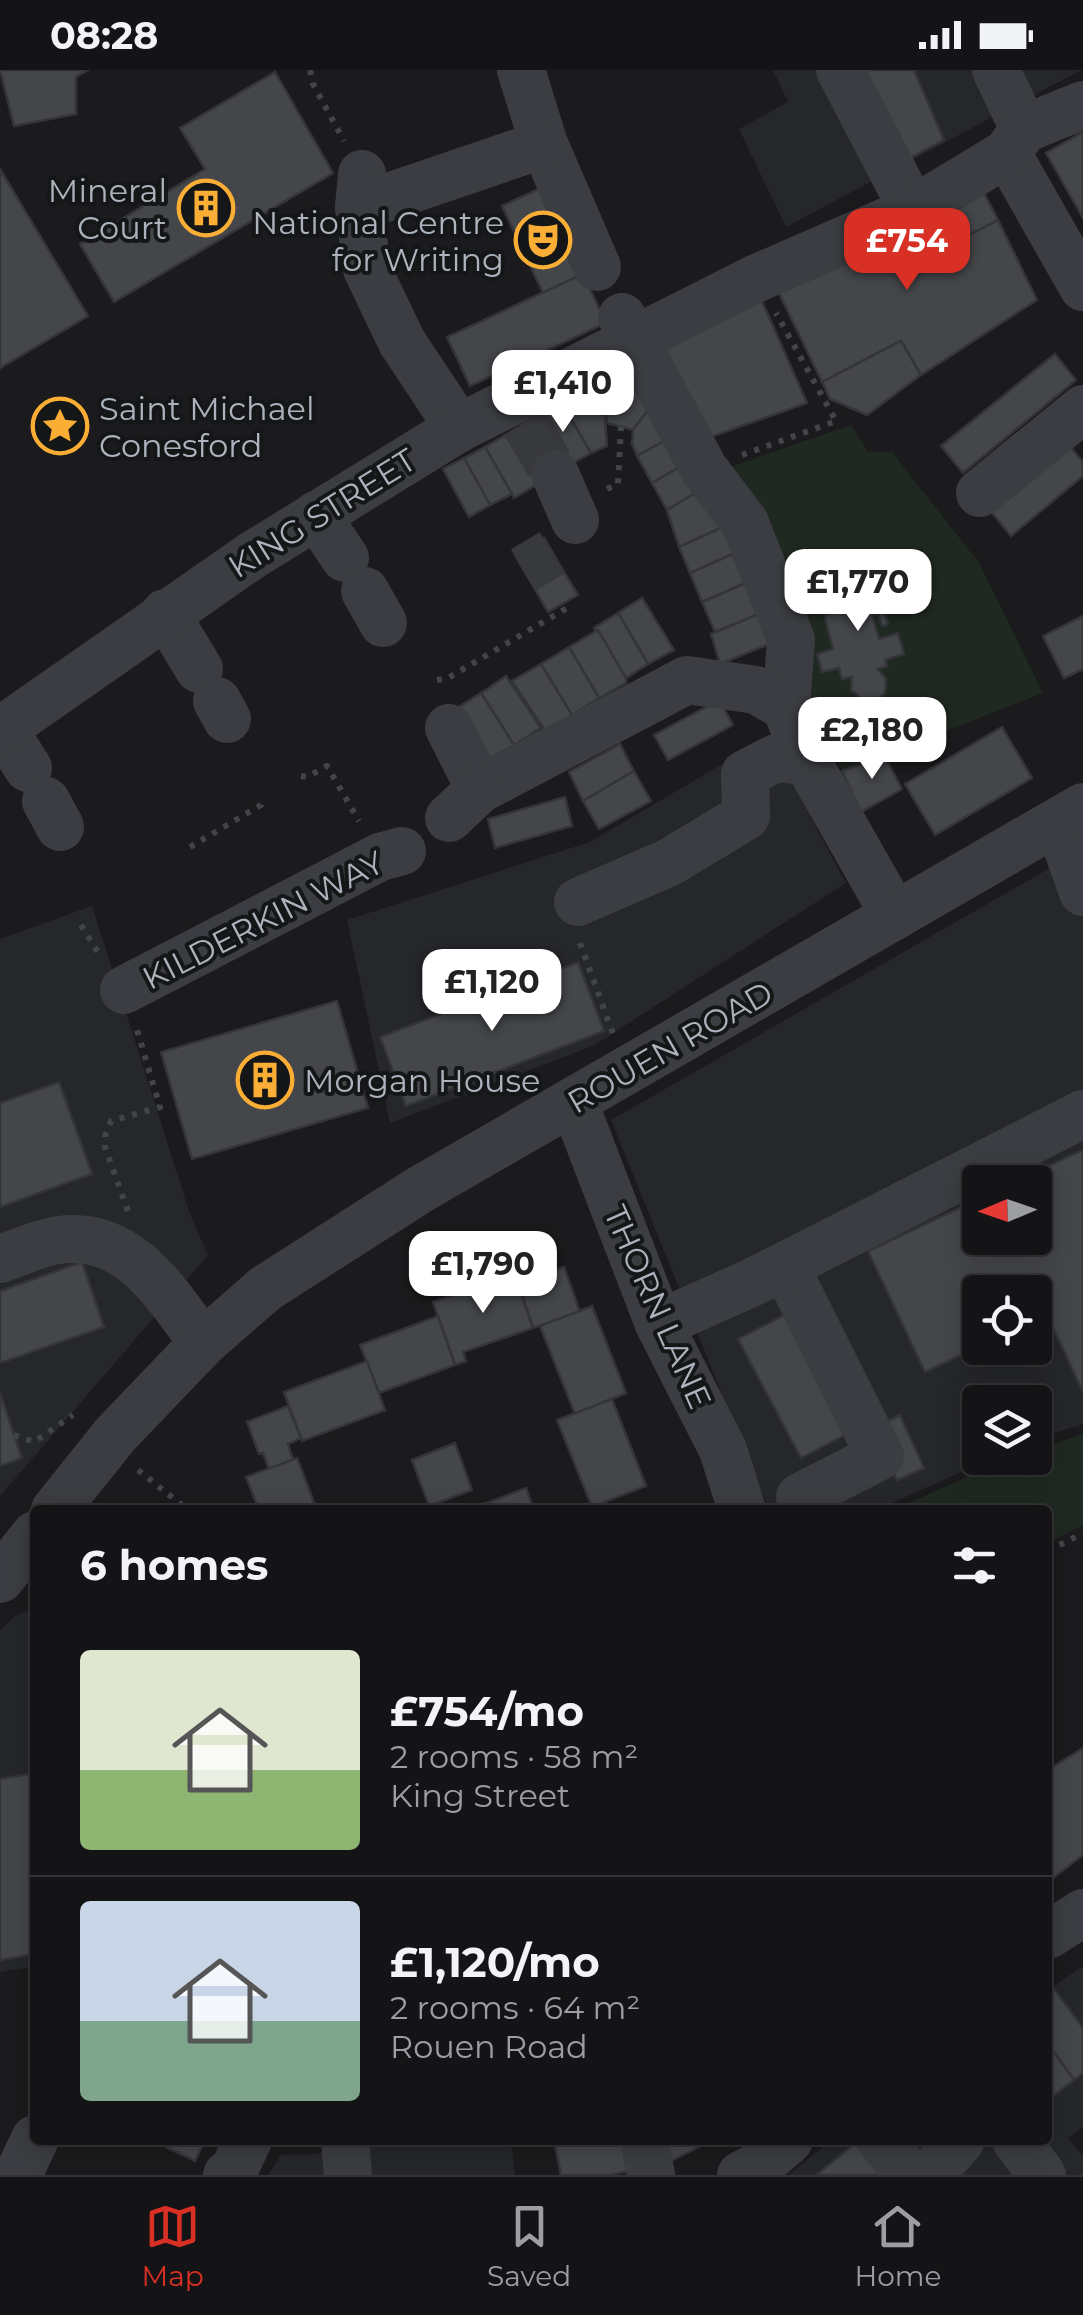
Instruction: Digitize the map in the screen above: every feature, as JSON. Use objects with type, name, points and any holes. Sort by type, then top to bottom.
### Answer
[{"type":"street","points":[[521,70],[544,144],[597,267]]},
{"type":"street","points":[[840,70],[913,210]]},
{"type":"street","points":[[996,70],[1016,141],[1083,287]]},
{"type":"street","name":"KING STREET","points":[[2,730],[166,613],[316,515],[460,428],[518,412],[628,328],[757,278],[913,210],[1016,141],[1083,105]]},
{"type":"street","points":[[460,428],[402,342],[367,269],[361,190],[544,144]]},
{"type":"street","points":[[628,328],[704,469],[745,523],[791,640],[786,707],[807,761],[895,916]]},
{"type":"street","points":[[980,493],[1083,409]]},
{"type":"street","points":[[555,474],[593,509]]},
{"type":"street","points":[[316,515],[364,590]]},
{"type":"street","points":[[166,613],[214,696]]},
{"type":"street","points":[[449,728],[465,804],[686,680],[756,690],[786,707]]},
{"type":"street","points":[[2,730],[45,799]]},
{"type":"street","points":[[578,920],[746,816],[745,774],[776,758],[807,761]]},
{"type":"street","points":[[1075,828],[1083,892]]},
{"type":"street","name":"ROUEN ROAD","points":[[60,1505],[107,1444],[203,1343],[266,1288],[339,1239],[895,916],[1075,828]]},
{"type":"street","name":"KILDERKIN WAY","points":[[124,990],[391,854]]},
{"type":"street","name":"THORN LANE","points":[[574,1103],[659,1324],[723,1450],[740,1505]]},
{"type":"street","points":[[659,1324],[785,1266],[1083,1114]]},
{"type":"street","points":[[0,1259],[59,1240],[86,1240],[126,1252],[155,1280],[203,1343]]},
{"type":"street","points":[[785,1266],[880,1456],[800,1497]]},
{"type":"street","name":"ROUEN ROAD","points":[[0,1579],[30,1543]]},
{"type":"street","points":[[18,2175],[32,2145]]},
{"type":"street","points":[[227,2175],[234,2170],[246,2145]]},
{"type":"street","points":[[346,2145],[348,2175]]},
{"type":"street","points":[[645,2145],[651,2175]]},
{"type":"street","points":[[885,2145],[909,2175]]},
{"type":"street","points":[[930,2175],[957,2145]]},
{"type":"street","points":[[1020,2145],[1042,2175]]},
{"type":"path","points":[[309,70],[361,190]]},
{"type":"path","points":[[704,469],[836,421],[757,278]]},
{"type":"path","points":[[593,509],[605,490],[618,484],[620,427]]},
{"type":"path","points":[[438,680],[448,678],[567,608]]},
{"type":"path","points":[[301,776],[307,778],[327,766],[391,854]]},
{"type":"path","points":[[190,847],[260,805],[262,799]]},
{"type":"path","points":[[578,920],[610,1024]]},
{"type":"path","points":[[81,925],[87,937]]},
{"type":"path","points":[[129,1212],[105,1147],[105,1136],[111,1121],[160,1108],[140,1038]]},
{"type":"path","points":[[14,1435],[34,1442]]},
{"type":"path","points":[[107,1444],[182,1505]]},
{"type":"path","points":[[1052,1549],[1083,1533]]},
{"type":"shaded area","points":[[773,70],[1081,70],[786,227],[739,129],[788,102]]},
{"type":"shaded area","points":[[851,425],[868,452],[892,452],[979,563],[1043,693],[842,771],[811,704],[796,612],[724,469]]},
{"type":"shaded area","points":[[768,737],[846,883],[593,1046],[390,1123],[347,920],[590,842]]},
{"type":"shaded area","points":[[1083,849],[1083,1424],[1052,1434],[1052,1385],[962,1385],[962,1472],[887,1505],[767,1505],[611,1120]]},
{"type":"shaded area","points":[[92,906],[190,1214],[208,1255],[0,1496],[0,939]]},
{"type":"shaded area","points":[[1083,1434],[1083,1525],[1052,1541],[1052,1505],[905,1505],[971,1475],[1052,1475],[1052,1444]]},
{"type":"shaded area","points":[[30,1609],[30,1967],[0,1972],[0,1631],[15,1616]]},
{"type":"shaded area","points":[[1083,1966],[1083,2127],[1068,2138],[1083,2156],[1083,2175],[788,2175],[826,2145],[1052,2145],[1052,1987]]},
{"type":"shaded area","points":[[357,2145],[512,2145],[515,2175],[268,2175],[281,2155],[315,2154]]},
{"type":"building","points":[[0,70],[88,70],[76,77],[76,114],[14,126]]},
{"type":"building","points":[[852,70],[914,70],[944,140],[902,162]]},
{"type":"building","name":"Mineral Court","points":[[275,72],[333,173],[114,302],[80,244],[205,169],[180,128]]},
{"type":"building","points":[[1083,132],[1083,218],[1046,153]]},
{"type":"building","points":[[0,169],[88,316],[0,368]]},
{"type":"building","name":"National Centre for Writing","points":[[543,187],[583,274],[543,293],[502,206]]},
{"type":"building","points":[[984,193],[998,220],[960,240],[941,200]]},
{"type":"building","points":[[941,200],[960,240],[998,220],[1037,300],[921,375],[901,341],[822,382],[775,285]]},
{"type":"building","points":[[583,274],[606,323],[470,386],[447,337]]},
{"type":"building","points":[[758,292],[807,403],[696,442],[645,359]]},
{"type":"building","points":[[901,341],[921,375],[867,415],[830,399],[822,382]]},
{"type":"building","points":[[1055,354],[1076,380],[963,473],[941,446]]},
{"type":"building","points":[[617,370],[651,378],[660,394],[633,430],[607,423],[602,378],[614,380]]},
{"type":"building","points":[[602,378],[607,446],[591,453],[561,402]]},
{"type":"building","points":[[657,398],[677,434],[637,456],[632,444],[633,430]]},
{"type":"building","points":[[561,402],[591,453],[564,468],[535,417]]},
{"type":"building","points":[[535,417],[564,468],[541,482],[512,431]]},
{"type":"building","points":[[512,431],[541,482],[514,498],[485,447]]},
{"type":"building","points":[[677,434],[692,460],[652,483],[637,456]]},
{"type":"building","points":[[1068,444],[1083,462],[1083,476],[1011,536],[989,509]]},
{"type":"building","points":[[485,447],[512,494],[490,505],[464,458]]},
{"type":"building","points":[[464,458],[490,505],[469,517],[443,469]]},
{"type":"building","points":[[692,460],[707,486],[667,510],[652,483]]},
{"type":"building","points":[[707,486],[723,527],[679,547],[667,510]]},
{"type":"building","points":[[723,527],[735,553],[690,573],[679,547]]},
{"type":"building","points":[[544,538],[561,567],[532,584],[515,555]]},
{"type":"building","points":[[735,553],[748,582],[702,602],[690,573]]},
{"type":"building","points":[[855,566],[862,590],[883,584],[890,609],[884,611],[888,624],[882,626],[878,613],[872,615],[879,639],[898,633],[904,654],[885,660],[887,666],[878,669],[886,679],[885,693],[875,702],[867,703],[851,690],[852,677],[842,679],[839,668],[822,672],[817,654],[833,649],[824,615],[831,613],[820,577]]},
{"type":"building","points":[[561,567],[578,595],[548,612],[532,584]]},
{"type":"building","points":[[748,582],[761,613],[715,632],[702,602]]},
{"type":"building","points":[[642,598],[674,650],[648,664],[618,613]]},
{"type":"building","points":[[764,612],[772,643],[720,664],[711,634]]},
{"type":"building","points":[[618,613],[648,664],[626,678],[594,628]]},
{"type":"building","points":[[1083,616],[1083,669],[1064,678],[1043,636]]},
{"type":"building","points":[[598,630],[626,678],[626,683],[599,698],[569,647]]},
{"type":"building","points":[[569,647],[599,698],[572,715],[541,664]]},
{"type":"building","points":[[541,664],[572,715],[545,731],[512,681]]},
{"type":"building","points":[[506,676],[541,728],[514,745],[481,693]]},
{"type":"building","points":[[481,693],[514,745],[490,760],[457,708]]},
{"type":"building","points":[[719,700],[733,725],[668,760],[654,735]]},
{"type":"building","points":[[1002,727],[1032,778],[935,835],[905,784]]},
{"type":"building","points":[[620,744],[634,771],[583,801],[569,772]]},
{"type":"building","points":[[884,755],[902,789],[861,812],[842,771]]},
{"type":"building","points":[[634,771],[651,801],[599,829],[583,801]]},
{"type":"building","points":[[565,797],[572,826],[495,848],[488,819]]},
{"type":"building","points":[[578,962],[604,1031],[406,1106],[380,1037]]},
{"type":"building","name":"Morgan House","points":[[337,1001],[368,1108],[192,1159],[161,1052]]},
{"type":"building","points":[[59,1082],[92,1174],[0,1207],[0,1103]]},
{"type":"building","points":[[1083,1150],[1083,1392],[1052,1326],[1052,1275],[962,1275],[962,1355],[925,1372],[868,1251],[962,1207],[962,1255],[1052,1255],[1050,1165]]},
{"type":"building","points":[[82,1262],[104,1327],[0,1363],[0,1291]]},
{"type":"building","points":[[564,1267],[580,1312],[533,1328],[518,1283]]},
{"type":"building","points":[[514,1273],[533,1328],[463,1352],[466,1361],[455,1365],[433,1302]]},
{"type":"building","points":[[592,1306],[626,1393],[575,1414],[540,1326]]},
{"type":"building","points":[[798,1308],[860,1427],[801,1458],[738,1339]]},
{"type":"building","points":[[438,1316],[455,1365],[379,1393],[360,1345]]},
{"type":"building","points":[[367,1361],[385,1410],[302,1441],[284,1392]]},
{"type":"building","points":[[0,1393],[22,1458],[0,1466]]},
{"type":"building","points":[[612,1399],[646,1486],[591,1505],[557,1420]]},
{"type":"building","points":[[288,1406],[301,1438],[288,1444],[293,1460],[269,1469],[247,1422]]},
{"type":"building","points":[[900,1415],[924,1468],[897,1480],[873,1428]]},
{"type":"building","points":[[455,1443],[472,1490],[429,1505],[412,1460]]},
{"type":"building","points":[[297,1458],[315,1505],[257,1505],[246,1477]]},
{"type":"building","points":[[526,1488],[532,1505],[481,1505]]},
{"type":"building","points":[[1083,1748],[1083,1855],[1052,1879],[1052,1767]]},
{"type":"building","points":[[30,1774],[30,1955],[0,1960],[0,1779]]},
{"type":"building","points":[[1052,1991],[1083,2028],[1083,2073],[1074,2080],[1052,2050]]},
{"type":"building","points":[[1052,2050],[1074,2080],[1052,2097]]},
{"type":"building","points":[[167,2145],[203,2145],[195,2161]]},
{"type":"building","points":[[555,2145],[630,2145],[634,2170],[610,2175],[561,2175]]},
{"type":"building","points":[[661,2145],[703,2145],[665,2164]]},
{"type":"building","points":[[853,2145],[861,2145],[885,2175],[816,2175]]},
{"type":"tunnel","points":[[525,423],[555,474]]},
{"type":"tunnel","points":[[523,570],[552,553]]},
{"type":"place","name":"Mineral Court","points":[[206,208]]},
{"type":"place","name":"National Centre for Writing","points":[[543,240]]},
{"type":"place","name":"Saint Michael Conesford","points":[[60,426]]},
{"type":"place","name":"Morgan House","points":[[265,1080]]}]
